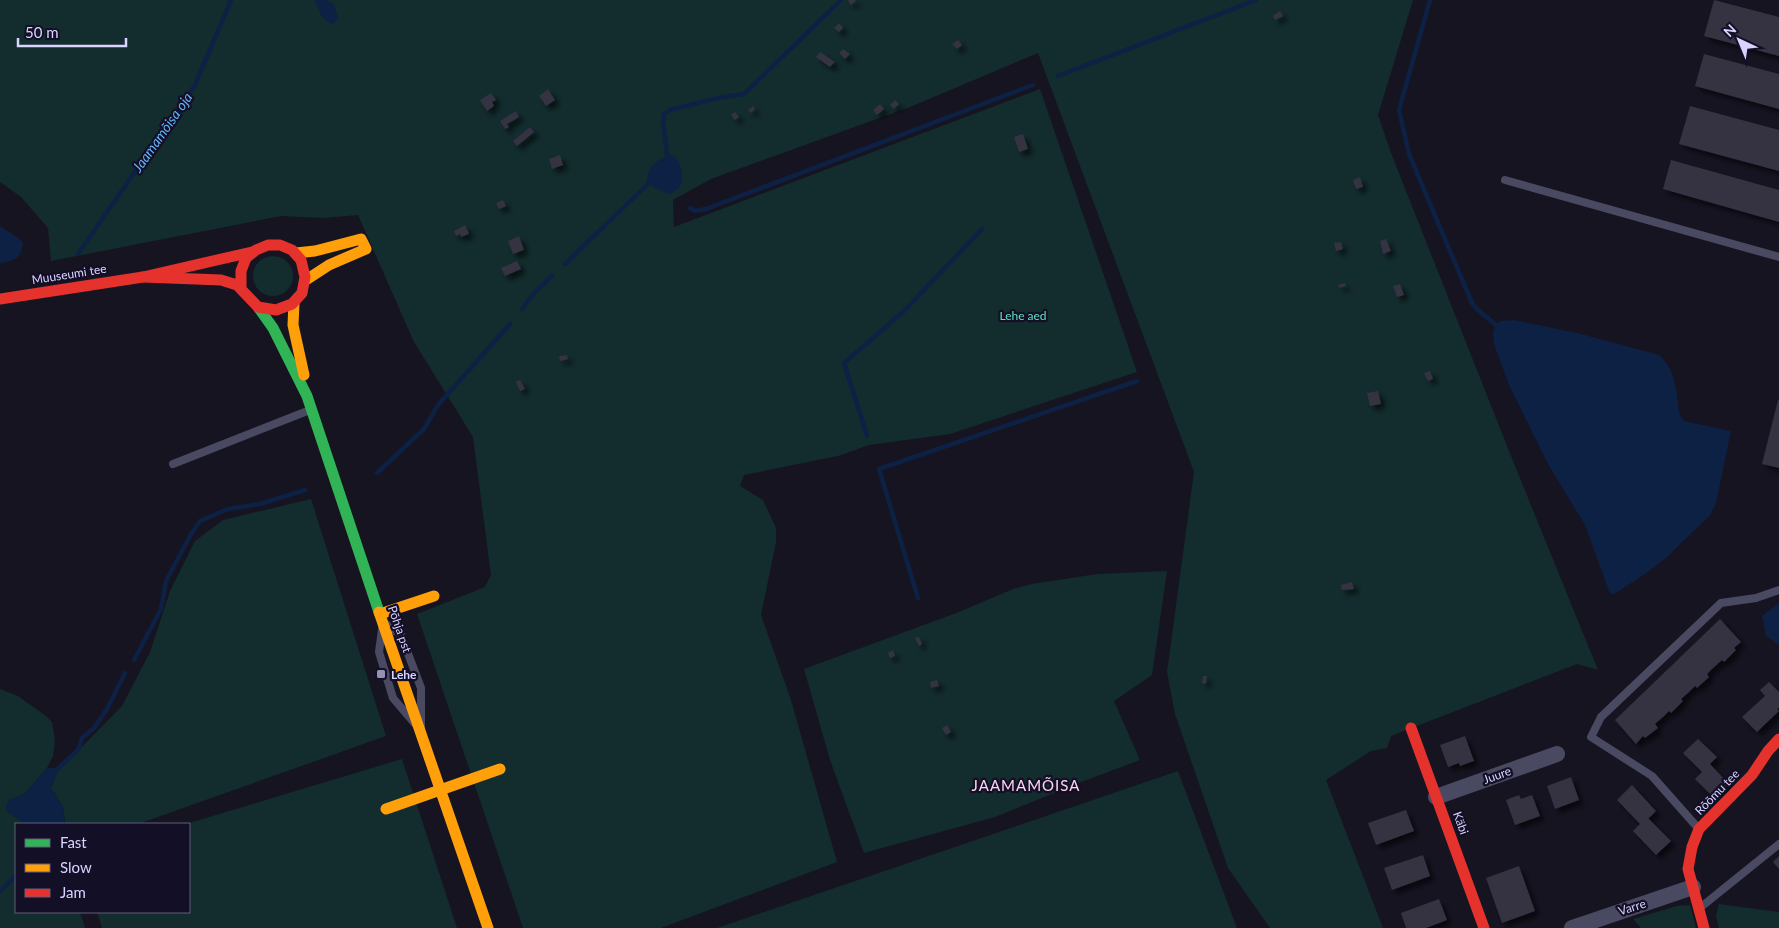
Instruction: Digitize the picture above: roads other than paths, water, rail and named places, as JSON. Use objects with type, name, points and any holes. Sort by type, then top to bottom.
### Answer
[{"type":"street","points":[[296,254],[361,239],[366,249],[328,265],[306,280]]},
{"type":"street","name":"Muuseumi tee","points":[[0,299],[143,277],[252,252],[269,244],[288,248],[296,254]]},
{"type":"street","points":[[252,252],[242,264],[239,280],[241,288],[251,303],[258,308],[267,310],[286,308],[294,303],[302,293],[306,280],[305,270],[302,261],[296,254]]},
{"type":"street","name":"Muuseumi tee","points":[[143,277],[221,280],[241,288]]},
{"type":"street","name":"Põhja pst","points":[[294,303],[293,325],[307,396]]},
{"type":"street","name":"Põhja pst","points":[[258,308],[273,328],[312,409],[381,618],[488,928]]},
{"type":"street","points":[[381,618],[434,596]]},
{"type":"street","name":"Käbi","points":[[1411,728],[1484,928]]},
{"type":"street","name":"Rõõmu tee","points":[[1704,928],[1688,869],[1692,847],[1700,829],[1752,775],[1768,751],[1779,739]]},
{"type":"street","name":"Juure","points":[[1436,797],[1557,754]]},
{"type":"street","points":[[386,809],[500,769]]},
{"type":"street","name":"Varre","points":[[1572,928],[1693,887]]},
{"type":"lane","points":[[1505,180],[1779,256]]},
{"type":"lane","points":[[173,464],[312,409]]},
{"type":"lane","points":[[1700,829],[1652,776],[1590,737],[1600,717],[1721,604],[1756,598],[1779,590]]},
{"type":"lane","points":[[1699,909],[1779,844]]},
{"type":"water","points":[[315,0],[326,0],[334,4],[338,18],[334,23],[331,24],[321,16]]},
{"type":"water","points":[[670,155],[676,157],[681,168],[682,178],[679,188],[669,194],[655,188],[647,181],[647,176],[654,164]]},
{"type":"water","points":[[0,226],[23,243],[19,256],[10,261],[0,263]]},
{"type":"water","points":[[1514,320],[1581,334],[1659,355],[1665,361],[1672,375],[1680,415],[1684,421],[1731,431],[1716,503],[1710,515],[1667,557],[1616,593],[1612,594],[1609,591],[1585,525],[1548,464],[1509,385],[1494,344],[1493,332],[1500,321]]},
{"type":"water","points":[[1779,603],[1779,645],[1766,636],[1762,616]]},
{"type":"water","points":[[47,768],[53,768],[57,772],[51,788],[63,807],[65,823],[22,823],[7,811],[6,806],[9,800],[24,794]]},
{"type":"waterway","name":"Jaamamõisa oja","points":[[78,254],[195,85],[231,0]]},
{"type":"waterway","points":[[668,161],[663,122],[664,114],[670,110],[718,98],[744,94],[841,0]]},
{"type":"waterway","points":[[1058,76],[1256,0]]},
{"type":"waterway","points":[[1430,0],[1399,110],[1409,154],[1472,303],[1496,325]]},
{"type":"waterway","points":[[690,208],[695,211],[706,209],[1033,85]]},
{"type":"waterway","points":[[565,264],[652,180]]},
{"type":"waterway","points":[[867,436],[844,363],[904,311],[982,229]]},
{"type":"waterway","points":[[522,309],[535,292],[552,276]]},
{"type":"waterway","points":[[377,473],[424,429],[438,405],[510,324]]},
{"type":"waterway","points":[[918,598],[879,469],[1137,381]]},
{"type":"waterway","points":[[134,660],[161,609],[166,581],[200,521],[228,509],[260,504],[305,490]]},
{"type":"waterway","points":[[53,773],[78,750],[82,738],[94,728],[107,709],[125,673]]},
{"type":"waterway","points":[[0,891],[15,877]]},
{"type":"place","name":"Lehe","points":[[381,674]]},
{"type":"district","name":"JAAMAMÕISA","points":[[1026,785]]},
{"type":"park label","name":"Lehe aed","points":[[1023,315]]}]
